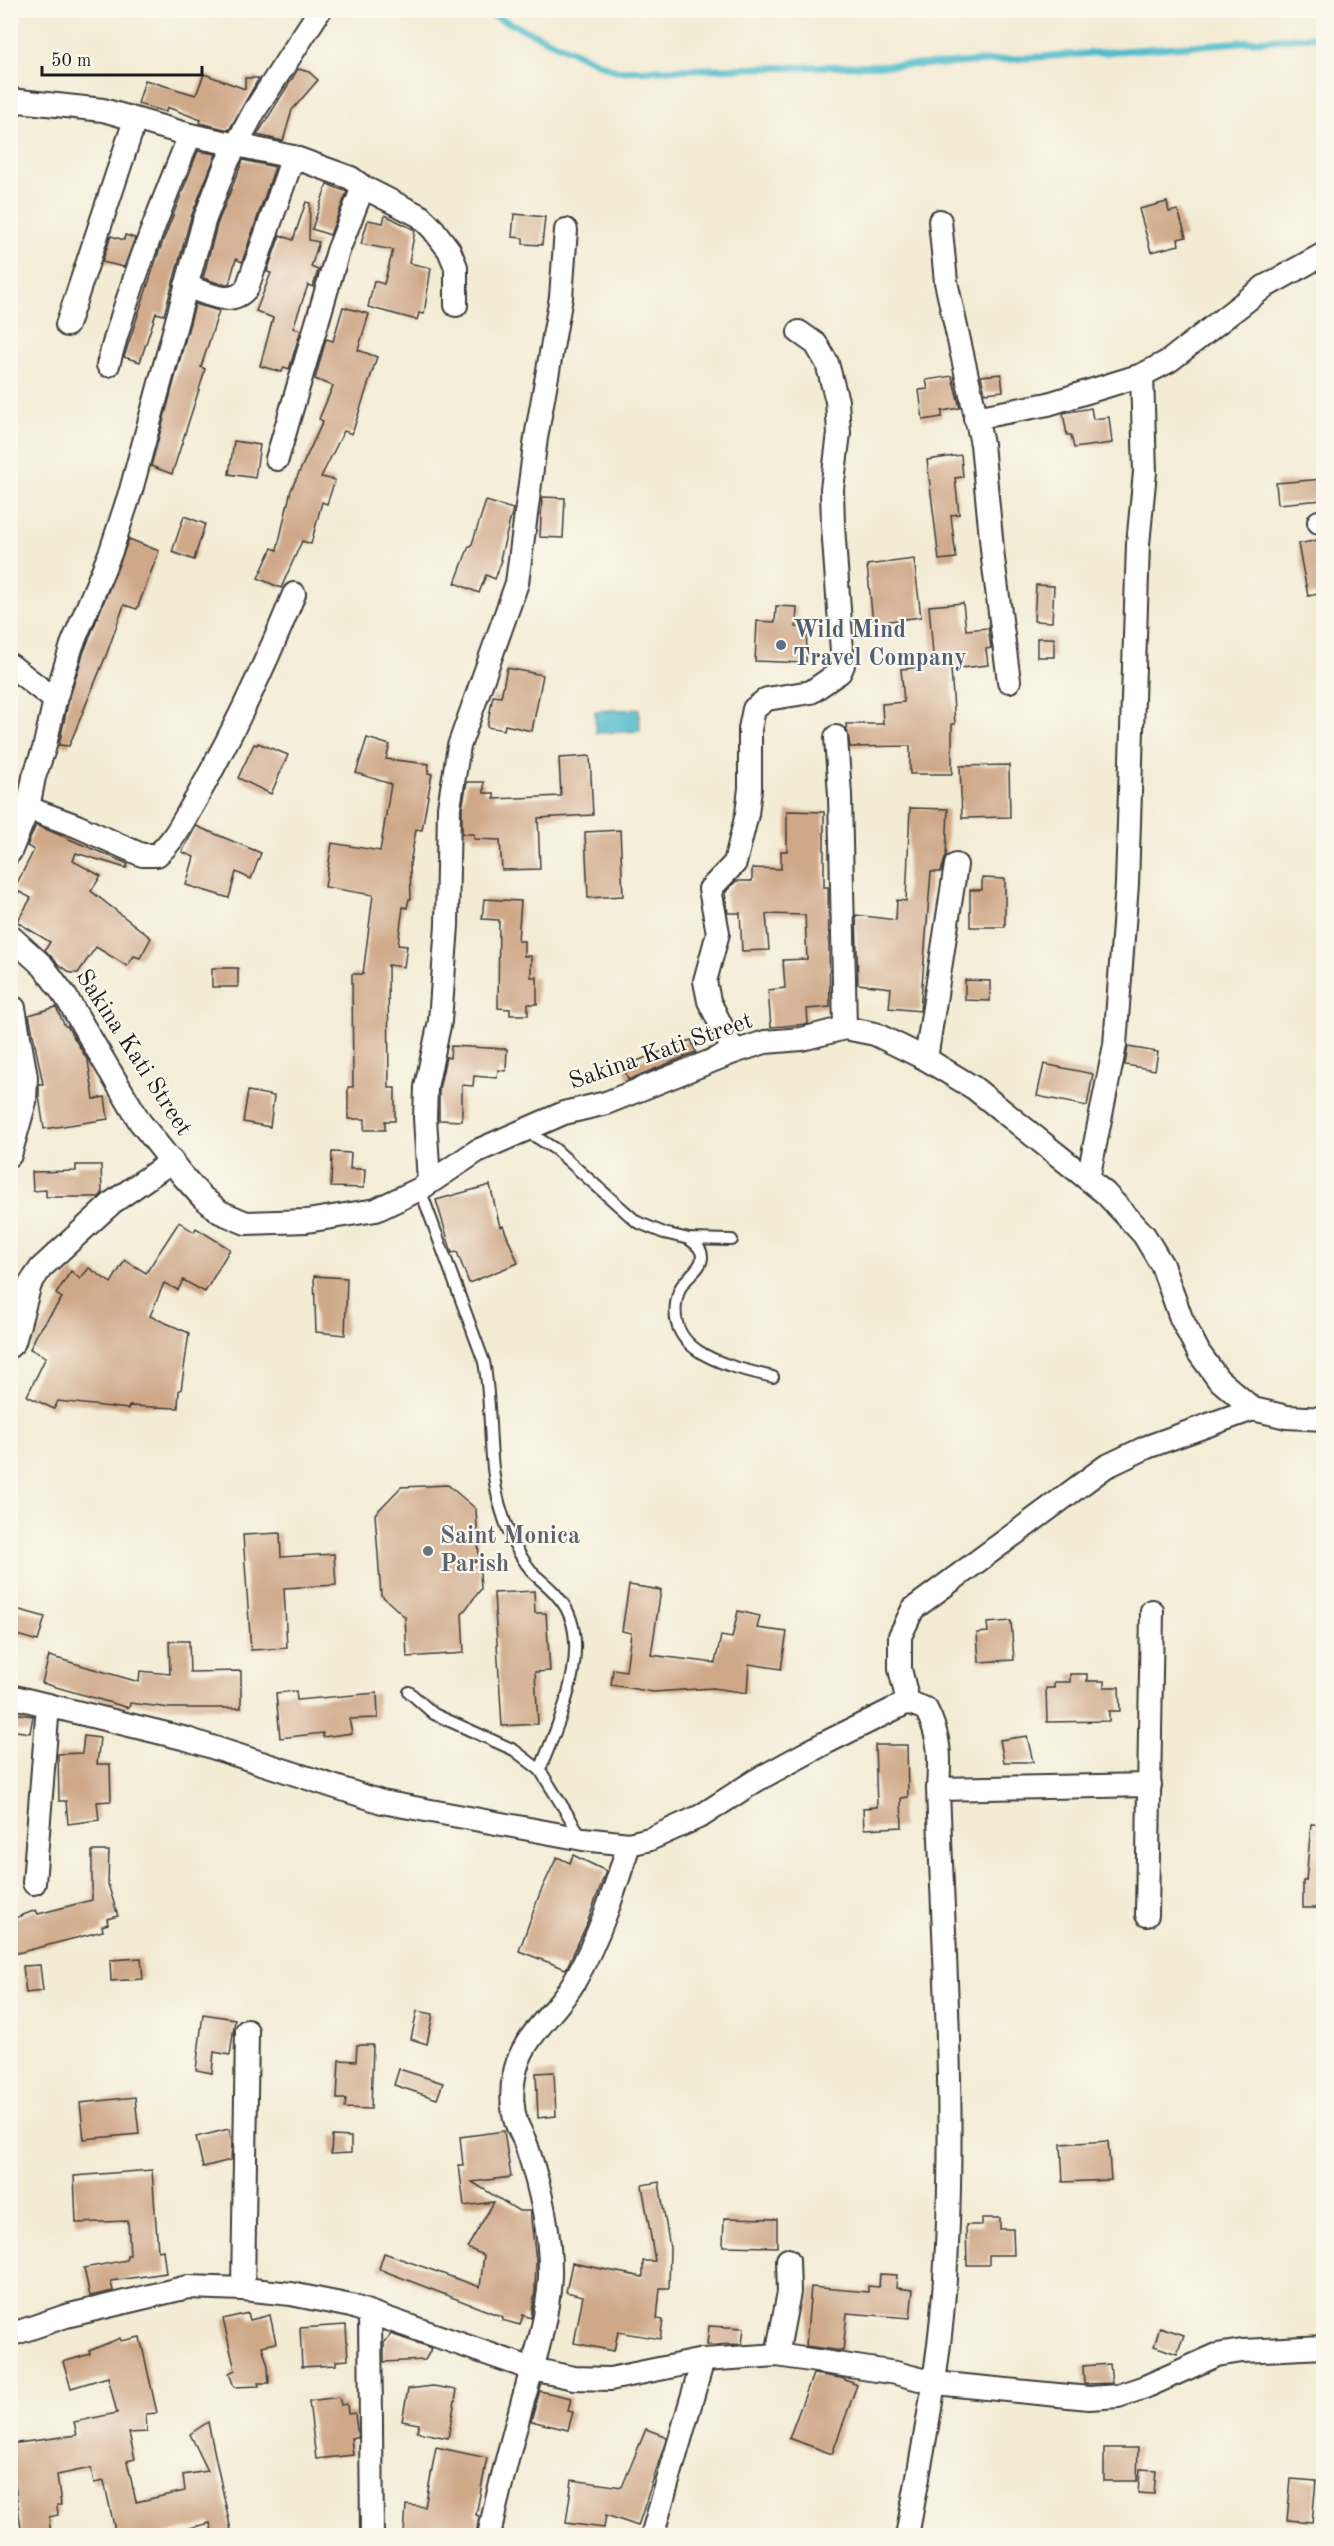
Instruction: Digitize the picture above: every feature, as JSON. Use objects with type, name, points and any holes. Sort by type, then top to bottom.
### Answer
[{"type":"street","points":[[10,852],[27,808],[72,645],[111,552],[131,490],[204,221],[226,164],[236,145],[279,71],[320,10]]},
{"type":"street","points":[[10,100],[103,110],[190,135],[292,157],[351,178],[363,187],[420,216],[433,229],[449,250],[456,267],[456,305]]},
{"type":"street","points":[[67,325],[135,120]]},
{"type":"street","points":[[108,365],[124,305],[190,135]]},
{"type":"street","points":[[186,286],[225,299],[235,299],[241,296],[247,288],[292,157]]},
{"type":"street","points":[[277,459],[338,251],[363,187]]},
{"type":"street","points":[[940,221],[946,282],[982,444],[996,592],[1009,681]]},
{"type":"street","points":[[424,1185],[426,1087],[440,1021],[447,925],[449,807],[454,770],[463,735],[517,583],[536,438],[561,297],[566,230]]},
{"type":"street","points":[[975,418],[1048,404],[1142,375],[1169,361],[1264,287],[1323,254]]},
{"type":"street","points":[[734,1052],[709,1001],[705,981],[718,933],[710,889],[735,863],[747,814],[750,788],[750,729],[754,709],[767,699],[811,692],[840,672],[843,665],[832,489],[839,433],[837,401],[826,363],[816,344],[799,332]]},
{"type":"street","points":[[1088,1179],[1115,1046],[1127,884],[1138,544],[1145,472],[1142,375]]},
{"type":"street","points":[[27,808],[77,826],[142,855],[157,855],[170,845],[266,661],[294,594]]},
{"type":"street","points":[[10,665],[55,700]]},
{"type":"street","points":[[836,737],[840,795],[845,1029]]},
{"type":"street","points":[[926,1059],[956,865]]},
{"type":"street","name":"Sakina Kati Street","points":[[10,936],[43,966],[66,998],[140,1122],[172,1161],[201,1196],[220,1212],[246,1223],[342,1217],[376,1210],[424,1185],[477,1151],[564,1113],[606,1103],[734,1052],[765,1042],[802,1039],[845,1029],[875,1034],[926,1059],[974,1088],[1105,1192],[1144,1235],[1162,1265],[1181,1318],[1198,1353],[1218,1379],[1253,1409],[1287,1417],[1323,1419]]},
{"type":"street","points":[[10,1155],[26,1102],[26,1086],[14,1008]]},
{"type":"street","points":[[10,1346],[14,1342],[30,1284],[41,1268],[113,1202],[172,1161]]},
{"type":"street","points":[[908,1702],[900,1669],[900,1636],[913,1609],[1105,1467],[1147,1447],[1253,1409]]},
{"type":"street","points":[[1147,1915],[1152,1611]]},
{"type":"street","points":[[10,1696],[187,1739],[382,1802],[584,1839],[629,1844],[650,1839],[701,1816],[755,1781],[908,1702],[926,1709],[934,1724],[940,1747],[938,1789],[950,2103],[944,2292],[935,2383],[908,2535]]},
{"type":"street","points":[[34,1882],[48,1705]]},
{"type":"street","points":[[938,1789],[1150,1785]]},
{"type":"street","points":[[489,2535],[500,2482],[545,2316],[550,2274],[547,2233],[526,2145],[516,2121],[512,2093],[514,2075],[526,2043],[572,1985],[591,1949],[610,1907],[629,1844]]},
{"type":"street","points":[[243,2289],[247,2031]]},
{"type":"street","points":[[777,2355],[789,2292],[788,2260]]},
{"type":"street","points":[[10,2335],[66,2316],[188,2287],[243,2289],[291,2294],[351,2306],[532,2369],[574,2378],[610,2379],[703,2360],[777,2355],[851,2365],[935,2383],[1089,2398],[1118,2396],[1145,2387],[1217,2355],[1242,2351],[1323,2346]]},
{"type":"street","points":[[370,2313],[372,2535]]},
{"type":"street","points":[[652,2535],[703,2360]]},
{"type":"lane","points":[[525,1130],[555,1149],[627,1215],[664,1233],[688,1239],[732,1240]]},
{"type":"lane","points":[[424,1185],[484,1362],[489,1387],[492,1445],[500,1504],[511,1539],[534,1573],[560,1598],[572,1623],[574,1651],[571,1688],[540,1770]]},
{"type":"lane","points":[[688,1239],[699,1246],[702,1257],[699,1266],[689,1275],[680,1289],[676,1320],[682,1336],[690,1346],[704,1355],[773,1377]]},
{"type":"lane","points":[[409,1692],[434,1713],[514,1750],[540,1770],[584,1839]]},
{"type":"water","points":[[639,709],[640,731],[596,733],[595,711]]},
{"type":"building","points":[[298,69],[309,72],[318,80],[292,110],[283,141],[257,135]]},
{"type":"building","points":[[204,74],[245,89],[245,78],[259,78],[229,130],[200,123],[201,120],[167,107],[166,112],[138,104],[145,80],[196,95]]},
{"type":"building","points":[[198,151],[216,154],[191,217],[164,315],[156,313],[140,362],[124,357],[158,254]]},
{"type":"building","points":[[243,160],[275,167],[242,262],[236,259],[229,284],[221,284],[203,278],[217,225]]},
{"type":"building","points":[[327,184],[347,192],[330,235],[312,229]]},
{"type":"building","points":[[306,202],[310,203],[309,240],[319,242],[311,267],[318,270],[313,287],[308,285],[293,328],[301,330],[289,369],[284,367],[282,372],[260,366],[273,318],[256,311],[271,273],[267,272],[280,235],[293,240]]},
{"type":"building","points":[[1167,202],[1169,212],[1178,210],[1186,237],[1178,239],[1179,245],[1151,252],[1139,209]]},
{"type":"building","points":[[514,214],[545,217],[542,245],[523,244],[523,238],[512,237]]},
{"type":"building","points":[[385,215],[415,230],[409,263],[431,268],[424,314],[419,313],[417,320],[368,307],[374,281],[384,284],[393,250],[361,244],[368,220],[383,223]]},
{"type":"building","points":[[125,235],[135,238],[124,267],[102,262],[111,236],[124,240]]},
{"type":"building","points":[[195,304],[219,311],[201,367],[205,369],[203,377],[172,474],[151,466]]},
{"type":"building","points":[[343,307],[369,314],[358,350],[377,357],[352,434],[344,431],[321,477],[335,480],[327,504],[322,502],[311,544],[302,541],[281,588],[258,578],[272,548],[277,550],[291,490],[323,421],[319,419],[333,386],[315,379],[326,339],[333,341]]},
{"type":"building","points":[[1001,374],[1003,391],[985,393],[981,376]]},
{"type":"building","points":[[952,376],[960,408],[942,411],[942,417],[923,420],[919,390],[928,389],[926,380]]},
{"type":"building","points":[[1091,408],[1093,419],[1109,417],[1112,443],[1074,448],[1071,435],[1067,435],[1063,413]]},
{"type":"building","points":[[234,441],[260,445],[255,478],[229,474]]},
{"type":"building","points":[[961,455],[963,477],[955,478],[959,514],[951,515],[956,558],[939,560],[927,460]]},
{"type":"building","points":[[1323,479],[1323,500],[1278,504],[1276,483]]},
{"type":"building","points":[[542,497],[565,498],[563,538],[540,537]]},
{"type":"building","points":[[486,501],[513,509],[500,559],[502,560],[495,579],[486,575],[479,593],[455,583],[469,546],[471,547]]},
{"type":"building","points":[[184,516],[205,524],[194,560],[172,552]]},
{"type":"building","points":[[129,539],[159,551],[137,609],[124,605],[69,746],[59,745],[68,703],[83,654]]},
{"type":"building","points":[[1323,539],[1323,593],[1308,596],[1298,544]]},
{"type":"building","points":[[914,559],[921,617],[873,623],[867,565]]},
{"type":"building","points":[[1036,585],[1054,586],[1052,622],[1034,621]]},
{"type":"building","points":[[963,603],[966,630],[988,628],[991,648],[986,649],[988,665],[951,669],[955,724],[952,724],[952,774],[910,774],[910,746],[850,747],[846,724],[883,724],[882,704],[904,702],[901,669],[934,666],[929,606]]},
{"type":"building","name":"Wild Mind Travel Company","points":[[776,606],[797,607],[796,627],[807,628],[806,663],[755,661],[757,621],[775,622]]},
{"type":"building","points":[[1037,638],[1054,638],[1054,657],[1037,657]]},
{"type":"building","points":[[507,668],[543,675],[532,731],[505,725],[504,730],[487,727],[493,696],[501,697]]},
{"type":"building","points":[[367,738],[390,745],[386,759],[429,764],[428,773],[432,774],[422,830],[416,829],[410,864],[411,899],[409,899],[407,908],[403,907],[398,945],[407,946],[404,967],[388,965],[389,1088],[395,1088],[395,1121],[385,1121],[385,1130],[364,1130],[365,1119],[348,1119],[348,1087],[353,1087],[352,974],[363,974],[373,895],[325,887],[332,843],[380,851],[391,784],[356,773]]},
{"type":"building","points":[[258,743],[288,755],[271,794],[238,778],[254,744]]},
{"type":"building","points":[[590,756],[593,815],[538,818],[540,869],[502,870],[500,840],[474,839],[474,834],[462,834],[462,808],[467,782],[484,782],[484,793],[494,793],[494,799],[561,796],[559,758]]},
{"type":"building","points":[[1009,765],[1010,817],[962,818],[960,766]]},
{"type":"building","points":[[910,808],[948,809],[946,856],[941,872],[931,872],[920,1011],[889,1008],[891,988],[858,984],[856,915],[896,920],[897,900],[906,901]]},
{"type":"building","points":[[787,811],[824,812],[824,887],[828,887],[830,1007],[807,1009],[808,1024],[771,1027],[768,990],[785,988],[783,960],[807,959],[805,915],[766,914],[769,950],[742,951],[740,913],[728,913],[725,893],[736,881],[752,881],[752,868],[781,869],[781,851],[787,851]]},
{"type":"building","points":[[36,825],[128,864],[126,868],[76,853],[73,861],[101,876],[91,891],[151,938],[140,958],[134,956],[127,966],[96,947],[78,973],[71,973],[59,965],[45,950],[50,942],[17,922],[31,898],[14,889],[34,850],[27,846]]},
{"type":"building","points":[[196,826],[261,853],[251,879],[236,872],[229,898],[186,885],[194,857],[182,852]]},
{"type":"building","points":[[620,830],[623,896],[588,898],[585,832]]},
{"type":"building","points":[[982,878],[1005,879],[1005,927],[970,927],[970,890],[982,890]]},
{"type":"building","points":[[484,899],[521,901],[518,941],[524,941],[524,956],[531,956],[531,977],[537,977],[537,1004],[528,1004],[528,1015],[510,1015],[510,1009],[498,1008],[499,920],[482,919]]},
{"type":"building","points":[[212,968],[238,968],[238,987],[212,987]]},
{"type":"building","points":[[965,980],[990,981],[990,1001],[965,1000]]},
{"type":"building","points":[[56,1007],[65,1026],[88,1061],[94,1099],[105,1097],[108,1119],[44,1129],[39,1096],[39,1084],[43,1084],[29,1015]]},
{"type":"building","points":[[691,1040],[696,1052],[628,1080],[624,1066]]},
{"type":"building","points":[[451,1046],[507,1049],[506,1071],[498,1070],[497,1078],[474,1076],[473,1086],[462,1085],[462,1121],[439,1120],[439,1089],[446,1057],[450,1058]]},
{"type":"building","points":[[1128,1047],[1158,1052],[1155,1070],[1125,1065]]},
{"type":"building","points":[[1044,1064],[1093,1074],[1087,1106],[1037,1096]]},
{"type":"building","points":[[248,1091],[274,1096],[270,1127],[243,1122]]},
{"type":"building","points":[[332,1152],[351,1153],[350,1169],[365,1169],[364,1188],[331,1187]]},
{"type":"building","points":[[76,1165],[101,1165],[102,1194],[99,1197],[46,1197],[46,1190],[33,1191],[32,1172],[76,1171]]},
{"type":"building","points":[[490,1185],[500,1227],[503,1226],[518,1263],[469,1283],[457,1252],[452,1253],[436,1200]]},
{"type":"building","points":[[179,1222],[194,1232],[196,1228],[230,1249],[205,1292],[183,1280],[178,1290],[164,1283],[150,1316],[189,1333],[178,1408],[129,1406],[128,1409],[58,1401],[54,1409],[27,1396],[46,1357],[30,1349],[37,1334],[62,1298],[56,1294],[71,1271],[80,1279],[89,1268],[111,1283],[125,1260],[146,1273]]},
{"type":"building","points":[[314,1276],[347,1278],[345,1335],[316,1332]]},
{"type":"building","name":"Saint Monica Parish","points":[[448,1485],[476,1509],[481,1589],[462,1614],[464,1653],[407,1657],[405,1617],[381,1595],[375,1514],[401,1487]]},
{"type":"building","points":[[280,1533],[281,1557],[334,1554],[336,1585],[284,1588],[287,1648],[251,1650],[243,1535]]},
{"type":"building","points":[[629,1585],[661,1590],[651,1655],[715,1663],[721,1636],[732,1638],[738,1611],[760,1616],[757,1628],[787,1632],[781,1669],[749,1664],[747,1693],[713,1688],[653,1692],[611,1685],[613,1669],[626,1671],[631,1633],[622,1631]]},
{"type":"building","points":[[534,1591],[535,1613],[546,1613],[550,1671],[535,1672],[538,1724],[502,1726],[494,1593]]},
{"type":"building","points":[[13,1608],[45,1617],[38,1641],[10,1633]]},
{"type":"building","points":[[1011,1621],[1014,1660],[979,1662],[977,1633],[988,1632],[987,1623]]},
{"type":"building","points":[[169,1641],[189,1641],[190,1672],[241,1671],[241,1708],[170,1708],[130,1703],[129,1708],[42,1683],[49,1656],[139,1682],[140,1671],[170,1674]]},
{"type":"building","points":[[1070,1674],[1087,1674],[1087,1681],[1104,1681],[1104,1687],[1119,1687],[1120,1711],[1109,1711],[1109,1721],[1047,1722],[1046,1688],[1054,1688],[1054,1682],[1070,1682]]},
{"type":"building","points":[[296,1691],[297,1700],[377,1693],[378,1718],[349,1719],[352,1733],[323,1737],[323,1733],[280,1738],[276,1693]]},
{"type":"building","points":[[13,1713],[33,1716],[30,1733],[10,1730]]},
{"type":"building","points":[[84,1736],[100,1738],[97,1764],[110,1764],[111,1801],[97,1802],[99,1820],[68,1824],[66,1801],[59,1801],[58,1754],[82,1753]]},
{"type":"building","points":[[1027,1736],[1033,1762],[1004,1762],[1000,1740]]},
{"type":"building","points":[[875,1745],[907,1745],[908,1797],[901,1798],[902,1827],[864,1829],[863,1808],[877,1807]]},
{"type":"building","points":[[1311,1824],[1323,1825],[1323,1908],[1303,1908],[1303,1881],[1306,1881]]},
{"type":"building","points":[[92,1851],[109,1851],[108,1884],[118,1916],[107,1919],[108,1924],[102,1926],[103,1931],[10,1955],[10,1920],[36,1910],[38,1914],[92,1900]]},
{"type":"building","points":[[573,1855],[606,1871],[586,1926],[566,1969],[519,1951],[540,1893],[557,1857],[570,1863]]},
{"type":"building","points":[[141,1958],[143,1979],[111,1981],[110,1960]]},
{"type":"building","points":[[40,1965],[43,1991],[26,1993],[23,1966]]},
{"type":"building","points":[[417,2011],[433,2014],[427,2044],[411,2039]]},
{"type":"building","points":[[203,2014],[235,2019],[230,2055],[214,2052],[212,2073],[196,2070]]},
{"type":"building","points":[[357,2045],[373,2045],[371,2109],[345,2108],[346,2099],[337,2099],[339,2060],[356,2061]]},
{"type":"building","points":[[399,2069],[443,2083],[437,2099],[394,2085]]},
{"type":"building","points":[[554,2072],[556,2116],[538,2118],[536,2073]]},
{"type":"building","points":[[135,2097],[139,2134],[84,2139],[80,2103]]},
{"type":"building","points":[[229,2129],[232,2141],[231,2160],[203,2167],[196,2137]]},
{"type":"building","points":[[504,2131],[511,2177],[472,2182],[519,2211],[530,2211],[536,2260],[535,2291],[531,2318],[523,2315],[520,2325],[502,2320],[503,2317],[379,2269],[384,2253],[480,2287],[484,2255],[467,2248],[494,2202],[464,2206],[459,2165],[463,2165],[460,2137]]},
{"type":"building","points":[[332,2136],[351,2137],[351,2153],[331,2154]]},
{"type":"building","points":[[1108,2141],[1111,2180],[1063,2182],[1061,2144]]},
{"type":"building","points":[[152,2170],[158,2251],[163,2250],[166,2273],[111,2281],[113,2291],[90,2296],[84,2268],[127,2260],[127,2255],[130,2255],[128,2221],[76,2223],[74,2176]]},
{"type":"building","points":[[659,2182],[670,2248],[669,2288],[660,2288],[657,2319],[663,2320],[660,2339],[618,2332],[614,2351],[574,2343],[583,2296],[566,2292],[572,2263],[643,2277],[643,2261],[655,2261],[642,2185]]},
{"type":"building","points":[[724,2218],[777,2219],[777,2247],[723,2246]]},
{"type":"building","points":[[982,2218],[1000,2218],[1000,2229],[1013,2229],[1014,2255],[989,2255],[989,2265],[967,2265],[966,2225],[982,2225]]},
{"type":"building","points":[[880,2274],[897,2275],[896,2288],[913,2290],[910,2318],[847,2313],[843,2351],[806,2346],[811,2287],[868,2292],[868,2286],[879,2287]]},
{"type":"building","points":[[248,2313],[250,2320],[270,2315],[276,2343],[262,2346],[268,2366],[269,2383],[258,2383],[259,2386],[234,2387],[229,2373],[235,2370],[223,2319]]},
{"type":"building","points":[[346,2325],[348,2360],[336,2361],[336,2365],[302,2367],[300,2328]]},
{"type":"building","points":[[709,2326],[744,2328],[742,2344],[707,2345]]},
{"type":"building","points":[[1160,2327],[1184,2335],[1177,2354],[1154,2346]]},
{"type":"building","points":[[391,2334],[432,2348],[425,2360],[384,2362],[384,2343]]},
{"type":"building","points":[[140,2337],[157,2413],[146,2414],[147,2432],[129,2433],[135,2459],[127,2461],[136,2502],[185,2491],[183,2475],[208,2471],[190,2434],[208,2422],[232,2535],[213,2535],[210,2523],[162,2535],[116,2535],[104,2481],[94,2483],[91,2468],[57,2475],[61,2505],[57,2505],[58,2515],[49,2517],[51,2535],[22,2535],[13,2472],[10,2473],[10,2444],[77,2435],[74,2422],[117,2413],[108,2377],[71,2388],[63,2362],[90,2354],[89,2351],[120,2338],[121,2341]]},
{"type":"building","points":[[1110,2364],[1112,2383],[1084,2384],[1083,2366]]},
{"type":"building","points":[[813,2374],[841,2378],[857,2385],[832,2454],[789,2438]]},
{"type":"building","points":[[433,2386],[457,2390],[448,2438],[417,2432],[419,2424],[402,2421],[408,2389]]},
{"type":"building","points":[[540,2391],[571,2398],[568,2411],[573,2412],[568,2430],[531,2421]]},
{"type":"building","points":[[339,2397],[341,2405],[347,2404],[348,2414],[355,2413],[358,2438],[351,2438],[353,2455],[316,2459],[309,2401]]},
{"type":"building","points":[[646,2429],[667,2437],[638,2526],[606,2515],[604,2528],[566,2523],[572,2480],[622,2487]]},
{"type":"building","points":[[436,2447],[487,2458],[476,2515],[479,2516],[476,2535],[445,2535],[426,2532],[426,2535],[404,2535],[406,2505],[425,2507]]},
{"type":"building","points":[[1104,2448],[1138,2448],[1137,2481],[1104,2481]]},
{"type":"building","points":[[1140,2469],[1156,2470],[1154,2494],[1138,2493]]},
{"type":"building","points":[[1291,2479],[1316,2481],[1312,2522],[1287,2520]]},
{"type":"waterway","points":[[481,10],[616,71],[946,64],[1324,36]]},
{"type":"place","name":"Wild Mind Travel Company","points":[[781,645]]},
{"type":"place","name":"Saint Monica Parish","points":[[428,1551]]}]
